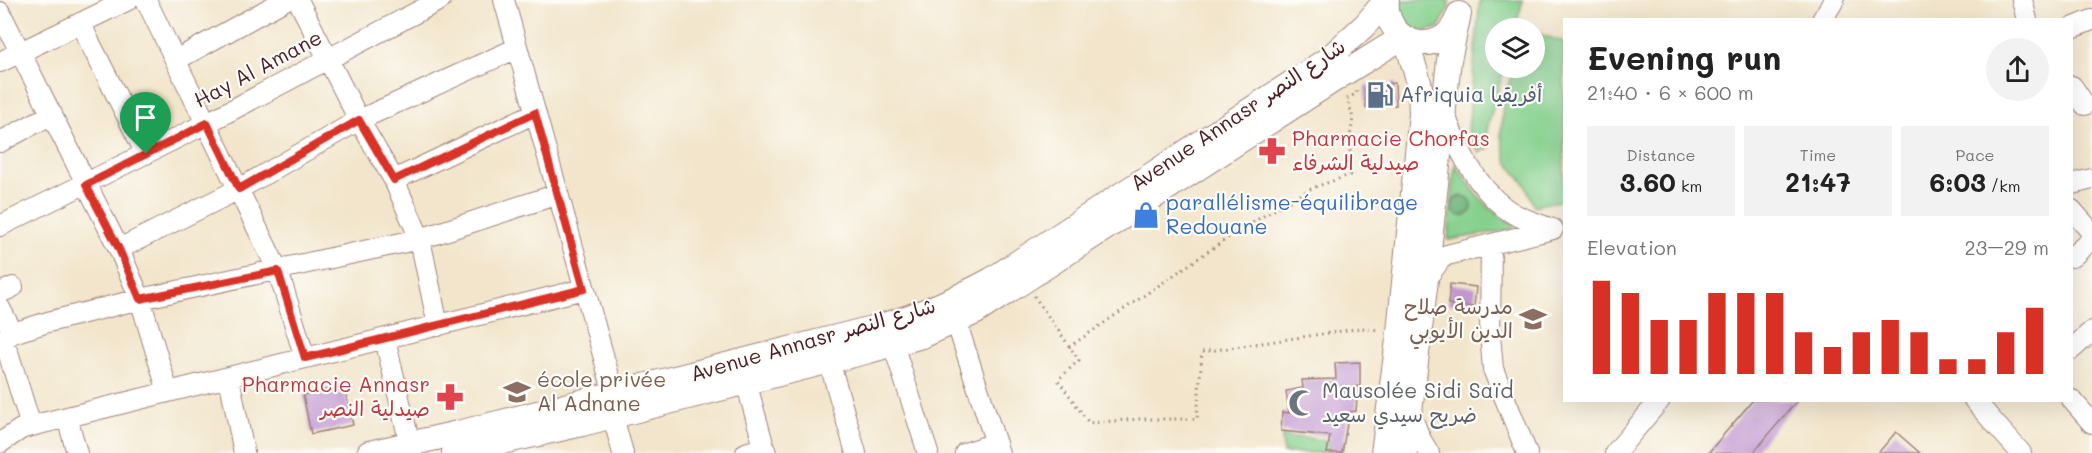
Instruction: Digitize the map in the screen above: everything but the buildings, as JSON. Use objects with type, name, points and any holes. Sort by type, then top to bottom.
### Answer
[{"type":"main road","points":[[1387,0],[1386,9],[1395,30],[1405,38],[1417,42],[1428,43],[1448,33],[1455,25],[1459,7]]},
{"type":"main road","name":"Avenue Annasr شارع النصر","points":[[369,453],[411,449],[505,431],[615,404],[918,315],[960,297],[991,280],[1328,59],[1366,24],[1387,0]]},
{"type":"main road","points":[[1405,453],[1443,109],[1459,7]]},
{"type":"main road","points":[[1383,453],[1399,332],[1421,114],[1420,86],[1405,38]]},
{"type":"main road","name":"Avenue Annasr شارع النصر","points":[[615,404],[746,382],[829,361],[922,336],[976,312],[1358,64],[1405,38]]},
{"type":"main road","points":[[1358,64],[1378,58],[1391,59],[1403,65],[1413,74],[1420,86]]},
{"type":"main road","name":"Avenue Annasr شارع النصر","points":[[454,453],[505,431]]},
{"type":"street","points":[[0,62],[128,0]]},
{"type":"street","points":[[146,0],[278,271],[305,358]]},
{"type":"street","points":[[176,60],[285,0]]},
{"type":"street","points":[[298,0],[359,120],[394,180],[420,239],[438,326]]},
{"type":"street","name":"Hay Al Amane","points":[[0,226],[207,123],[440,0]]},
{"type":"street","points":[[504,0],[615,404],[616,428],[623,453]]},
{"type":"street","points":[[1823,18],[1834,0]]},
{"type":"street","points":[[2022,0],[2026,18]]},
{"type":"street","points":[[0,12],[119,249],[140,299],[168,392]]},
{"type":"street","points":[[2073,27],[2092,20]]},
{"type":"street","points":[[80,22],[146,154]]},
{"type":"street","points":[[119,249],[239,189],[359,120],[517,48]]},
{"type":"street","points":[[2073,88],[2083,105]]},
{"type":"street","points":[[1443,109],[1450,130],[1467,161],[1491,194],[1506,209],[1526,220],[1558,228]]},
{"type":"street","points":[[394,180],[535,113]]},
{"type":"street","points":[[0,141],[52,114]]},
{"type":"street","points":[[2073,184],[2092,179]]},
{"type":"street","points":[[4,339],[48,322],[140,299],[420,239],[558,194]]},
{"type":"street","points":[[2073,211],[2092,233]]},
{"type":"street","points":[[1426,279],[1441,259],[1447,255],[1558,228]]},
{"type":"street","points":[[2073,256],[2092,239]]},
{"type":"street","points":[[1491,244],[1490,335],[1493,369],[1527,453]]},
{"type":"street","points":[[0,443],[21,429],[32,426],[584,289]]},
{"type":"street","points":[[0,308],[4,339],[32,426]]},
{"type":"street","points":[[956,321],[998,448],[965,453]]},
{"type":"street","points":[[2073,348],[2092,330]]},
{"type":"street","points":[[386,339],[411,449]]},
{"type":"street","points":[[893,344],[928,453]]},
{"type":"street","points":[[829,361],[856,453]]},
{"type":"street","points":[[229,377],[244,453]]},
{"type":"street","points":[[746,382],[759,451]]},
{"type":"street","points":[[2073,401],[2092,423]]},
{"type":"street","points":[[1615,453],[1658,402]]},
{"type":"street","points":[[1976,402],[2021,453]]},
{"type":"street","points":[[1410,413],[1429,453]]},
{"type":"street","points":[[67,417],[77,453]]},
{"type":"path","points":[[1070,347],[1241,229],[1312,188],[1350,175],[1350,137],[1353,118],[1347,99],[1357,93],[1358,64]]},
{"type":"path","points":[[1023,282],[1079,360],[1058,380],[1089,423],[1140,418],[1197,419],[1202,351],[1362,328],[1399,332]]},
{"type":"green space","points":[[1398,0],[1449,0],[1449,9],[1438,28],[1417,33],[1399,19]]},
{"type":"green space","points":[[1480,0],[1523,0],[1518,18],[1485,18],[1485,78],[1501,78],[1487,129],[1489,148],[1479,153],[1468,130]]},
{"type":"green space","points":[[1545,36],[1563,42],[1563,200],[1534,206],[1525,184],[1507,162],[1501,136],[1503,101],[1511,78],[1545,78]]},
{"type":"green space","points":[[1455,164],[1480,198],[1513,224],[1514,229],[1448,240]]},
{"type":"green space","points":[[1462,196],[1469,199],[1472,206],[1469,213],[1462,216],[1455,213],[1452,206],[1455,199]]},
{"type":"green space","points":[[1282,436],[1336,441],[1336,443],[1344,444],[1342,453],[1328,451],[1327,453],[1283,453]]},
{"type":"place","name":"Afriquia أفريقيا","points":[[1380,95]]},
{"type":"place","name":"Pharmacie Chorfas صيدلية الشرفاء","points":[[1272,151]]},
{"type":"place","name":"parallélisme-équilibrage Redouane","points":[[1146,215]]},
{"type":"place","name":"مدرسة صلاح الدين الأيوبي","points":[[1533,319]]},
{"type":"place","name":"école privée Al Adnane","points":[[517,392]]},
{"type":"place","name":"Pharmacie Annasr صيدلية النصر","points":[[450,397]]},
{"type":"place","name":"Mausolée Sidi Saïd ضريح سيدي سعيد","points":[[1302,403]]},
{"type":"route","points":[[535,113],[584,289],[305,358],[278,271],[140,299],[119,249],[86,185],[146,154],[207,123],[239,189],[359,120],[394,180],[535,113]]}]
